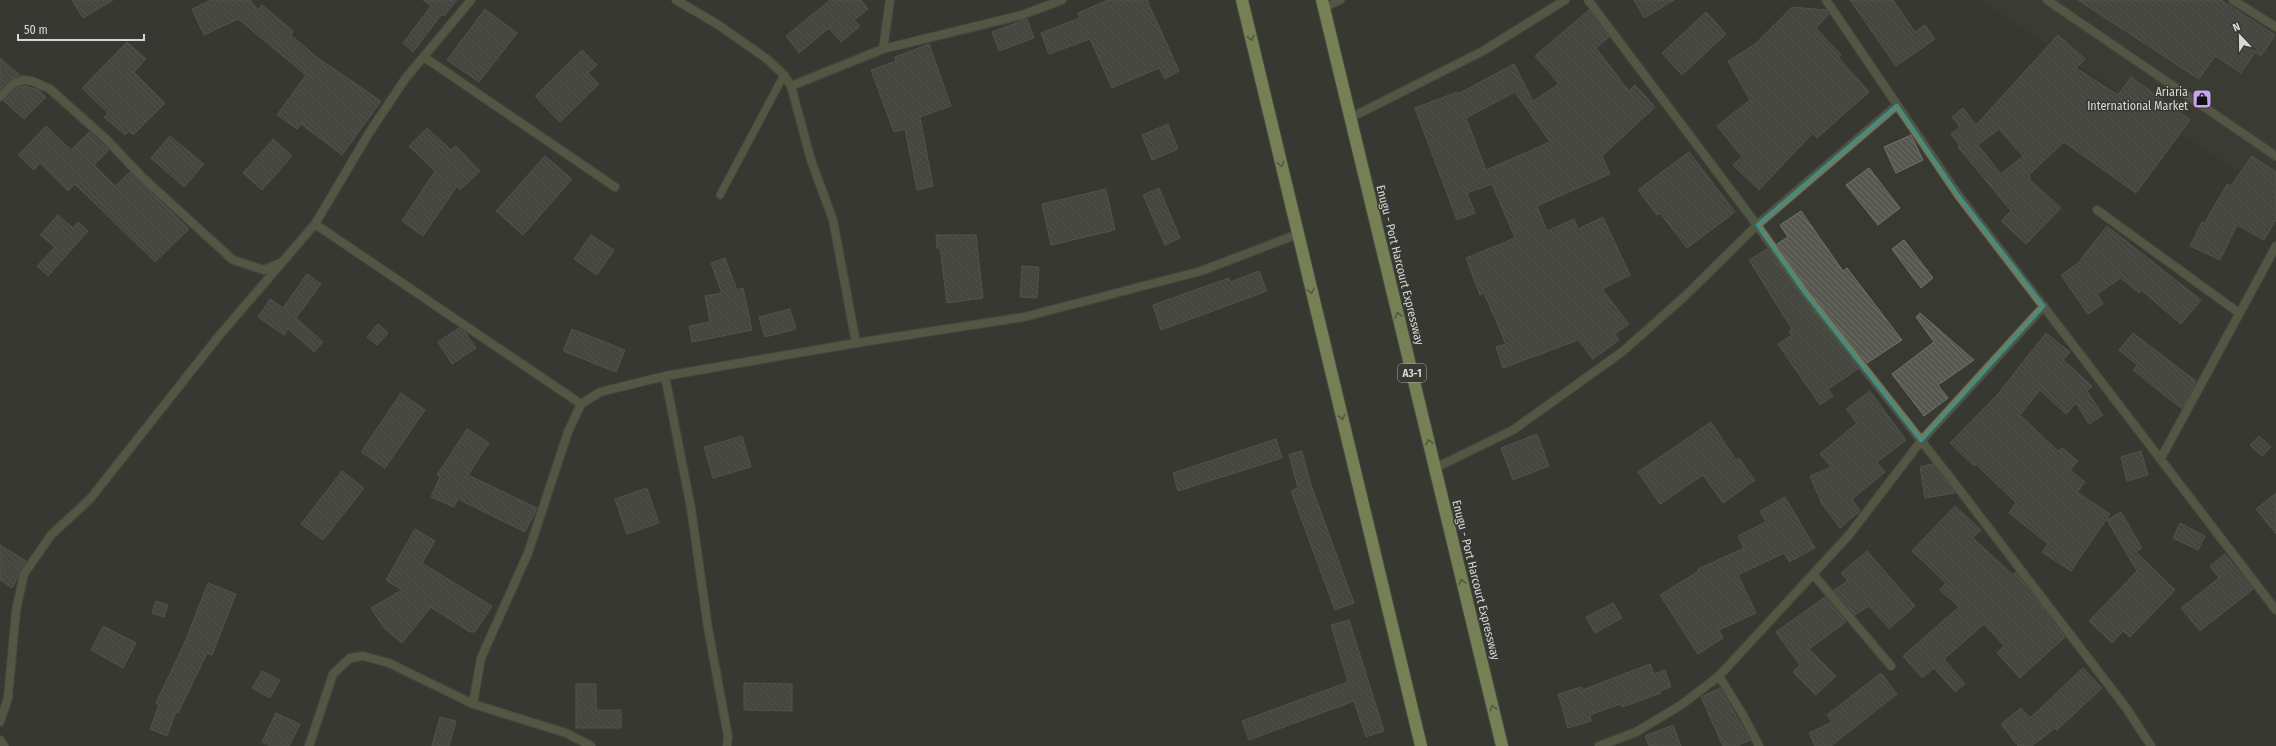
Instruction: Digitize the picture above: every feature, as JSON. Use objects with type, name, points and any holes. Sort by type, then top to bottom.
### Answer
[{"type":"highway","points":[[1242,0],[1421,746]]},
{"type":"highway","name":"Enugu - Port Harcourt Expressway","points":[[1323,4],[1502,746]]},
{"type":"street","points":[[0,722],[8,698],[16,612],[24,574],[51,535],[90,499],[213,343],[316,224],[369,133],[405,79],[471,0]]},
{"type":"street","points":[[676,0],[717,24],[767,59],[784,75],[791,86],[811,160],[833,220],[856,343]]},
{"type":"street","points":[[883,49],[890,0]]},
{"type":"street","points":[[791,86],[883,49],[1022,15],[1062,0]]},
{"type":"street","points":[[1350,118],[1484,51],[1565,0]]},
{"type":"street","points":[[1588,0],[1757,225],[1804,292],[2127,708],[2151,746]]},
{"type":"street","points":[[1826,0],[1960,196],[2276,610]]},
{"type":"street","points":[[2047,0],[2276,156]]},
{"type":"street","points":[[2233,0],[2276,27]]},
{"type":"street","points":[[424,57],[615,187]]},
{"type":"street","points":[[0,97],[14,83],[23,80],[32,81],[50,89],[106,140],[142,178],[233,260],[264,270],[284,261]]},
{"type":"street","points":[[1435,468],[1513,430],[1622,352],[1684,297],[1757,225],[1897,105]]},
{"type":"street","points":[[2097,210],[2240,313]]},
{"type":"street","points":[[316,224],[581,404]]},
{"type":"street","points":[[473,704],[481,658],[528,553],[568,432],[581,404],[600,392],[665,376],[856,343],[1024,317],[1201,271],[1298,234]]},
{"type":"street","points":[[2161,458],[2276,246]]},
{"type":"street","points":[[1599,746],[1642,728],[1681,705],[1719,676],[1849,535],[1921,441],[2044,306]]},
{"type":"street","points":[[665,376],[691,508],[708,628],[728,736],[727,746]]},
{"type":"street","points":[[1813,574],[1891,666]]},
{"type":"street","points":[[309,746],[333,674],[350,658],[363,656],[389,663],[473,704],[566,734],[591,746]]},
{"type":"street","points":[[1719,676],[1743,715],[1759,746]]},
{"type":"street","points":[[0,740],[4,746]]},
{"type":"lane","points":[[1323,4],[1341,0]]},
{"type":"lane","points":[[720,195],[784,75]]},
{"type":"highlighted area","points":[[1897,105],[1959,196],[2044,306],[1921,441],[1804,292],[1757,225]]},
{"type":"shaded area","name":"Ariaria International Market","points":[[1981,0],[2276,0],[2276,197]]},
{"type":"building","points":[[72,0],[113,0],[83,18]]},
{"type":"building","points":[[211,0],[250,0],[258,10],[262,5],[293,31],[291,35],[318,58],[381,101],[342,155],[301,124],[297,129],[277,115],[306,75],[238,19],[204,35],[192,9]]},
{"type":"building","points":[[423,0],[457,0],[444,16],[442,14],[413,52],[403,43],[431,6]]},
{"type":"building","points":[[830,0],[861,0],[868,9],[854,20],[860,26],[841,42],[829,28],[799,53],[786,36]]},
{"type":"building","points":[[1108,0],[1147,0],[1179,71],[1165,79],[1159,68],[1112,88],[1090,39],[1049,54],[1041,33],[1080,18],[1078,13]]},
{"type":"building","points":[[1634,0],[1674,0],[1644,18]]},
{"type":"building","points":[[1850,0],[1893,0],[1915,32],[1925,25],[1935,39],[1896,66]]},
{"type":"building","points":[[2078,0],[2221,0],[2275,35],[2261,56],[2255,52],[2241,73],[2215,56],[2199,79]]},
{"type":"building","points":[[1792,7],[1826,10],[1829,14],[1816,28],[1841,55],[1838,57],[1869,92],[1817,138],[1813,133],[1759,190],[1733,165],[1742,157],[1717,126],[1750,100],[1728,61],[1754,45]]},
{"type":"building","points":[[485,9],[517,33],[479,82],[447,60]]},
{"type":"building","points":[[1589,10],[1609,37],[1596,48],[1629,91],[1635,85],[1655,107],[1602,156],[1610,174],[1537,206],[1547,231],[1574,219],[1578,229],[1603,217],[1630,275],[1602,289],[1629,324],[1615,334],[1619,340],[1593,359],[1578,340],[1503,368],[1496,347],[1506,344],[1484,293],[1480,295],[1466,258],[1515,238],[1492,184],[1467,193],[1475,213],[1457,220],[1415,108],[1457,92],[1458,94],[1514,64],[1533,101],[1559,84],[1535,56]],"holes":[[[1515,92],[1550,142],[1486,170],[1466,118]]]},
{"type":"building","points":[[1706,12],[1726,34],[1682,75],[1662,53]]},
{"type":"building","points":[[1027,19],[1034,38],[999,51],[992,32]]},
{"type":"building","points":[[2058,35],[2085,59],[2076,68],[2118,95],[2131,77],[2190,120],[2136,193],[2064,142],[2029,175],[2031,178],[2029,179],[2061,208],[2026,244],[2001,221],[2011,211],[1958,147],[1960,146],[1951,134],[1960,127],[1952,117],[1963,108],[1976,125]],"holes":[[[1999,129],[2023,156],[2001,174],[1978,145]]]},
{"type":"building","points":[[127,42],[146,59],[134,72],[165,103],[133,135],[129,131],[125,135],[104,117],[108,113],[82,88]]},
{"type":"building","points":[[929,44],[951,106],[920,117],[933,186],[917,190],[905,129],[894,132],[871,70],[896,61],[895,57]]},
{"type":"building","points":[[582,50],[597,65],[588,73],[599,84],[560,122],[535,96]]},
{"type":"building","points":[[0,58],[20,75],[10,79],[0,89]]},
{"type":"building","points":[[24,86],[39,90],[46,97],[24,119],[4,101],[17,88]]},
{"type":"building","points":[[1168,124],[1178,149],[1152,160],[1142,135]]},
{"type":"building","points":[[46,126],[71,150],[89,132],[109,150],[94,165],[115,186],[130,172],[189,229],[155,262],[75,184],[68,191],[40,163],[34,170],[18,155]]},
{"type":"building","points":[[427,128],[451,150],[456,146],[480,171],[460,190],[457,186],[423,236],[402,221],[435,171],[409,146]]},
{"type":"building","points":[[1911,135],[1923,160],[1896,173],[1884,147]]},
{"type":"building","points":[[170,136],[204,164],[184,187],[151,158]]},
{"type":"building","points":[[273,139],[292,156],[262,190],[243,173]]},
{"type":"building","points":[[1689,152],[1735,212],[1687,248],[1660,213],[1657,215],[1638,190]]},
{"type":"building","points":[[545,156],[572,179],[523,235],[496,211]]},
{"type":"building","points":[[2252,156],[2276,172],[2276,220],[2264,240],[2237,225],[2220,260],[2190,246],[2202,222],[2204,224],[2227,184],[2231,186]]},
{"type":"building","points":[[1869,168],[1900,208],[1878,225],[1846,185]]},
{"type":"building","points":[[1159,188],[1180,238],[1165,245],[1143,195]]},
{"type":"building","points":[[1106,189],[1115,230],[1051,245],[1042,204]]},
{"type":"building","points":[[1801,211],[1843,271],[1847,268],[1902,340],[1867,363],[1808,289],[1777,244],[1788,237],[1780,225]]},
{"type":"building","points":[[58,215],[73,228],[78,222],[88,231],[48,276],[37,266],[55,247],[40,235]]},
{"type":"building","points":[[2107,226],[2201,300],[2181,324],[2141,290],[2139,293],[2121,278],[2097,294],[2103,304],[2088,314],[2061,275],[2078,263]]},
{"type":"building","points":[[591,235],[614,250],[597,275],[574,259]]},
{"type":"building","points":[[936,235],[976,235],[983,298],[947,303],[940,248],[937,248]]},
{"type":"building","points":[[1904,240],[1933,278],[1921,288],[1892,249]]},
{"type":"building","points":[[1767,249],[1800,295],[1858,369],[1828,389],[1833,396],[1820,405],[1778,344],[1792,335],[1789,331],[1792,329],[1749,260]]},
{"type":"building","points":[[725,258],[737,290],[743,288],[752,330],[692,342],[689,326],[710,322],[705,296],[722,293],[711,263]]},
{"type":"building","points":[[1022,266],[1039,267],[1037,298],[1020,297]]},
{"type":"building","points":[[1259,271],[1267,291],[1161,330],[1153,305],[1229,278],[1230,282]]},
{"type":"building","points":[[307,274],[321,284],[296,318],[323,342],[314,352],[288,329],[284,335],[258,317],[270,299],[283,308]]},
{"type":"building","points":[[790,309],[796,329],[765,337],[759,317]]},
{"type":"building","points":[[1920,313],[1974,360],[1938,385],[1948,398],[1924,416],[1892,374],[1934,342],[1916,317]]},
{"type":"building","points":[[378,324],[388,333],[377,345],[367,337]]},
{"type":"building","points":[[459,328],[465,332],[476,348],[452,364],[438,342]]},
{"type":"building","points":[[572,329],[625,350],[616,372],[563,351]]},
{"type":"building","points":[[2046,333],[2070,352],[2063,360],[2092,386],[2087,391],[2103,415],[2089,424],[2076,403],[2066,414],[2040,390],[2020,415],[2058,451],[2062,448],[2078,461],[2070,470],[2085,482],[2077,492],[2110,514],[2071,571],[2042,552],[2048,544],[2009,513],[2016,503],[1976,464],[1974,466],[1950,443],[1998,394]]},
{"type":"building","points":[[2133,333],[2196,381],[2182,409],[2133,370],[2137,365],[2119,350]]},
{"type":"building","points":[[1870,391],[1906,440],[1877,462],[1885,472],[1852,499],[1860,511],[1840,528],[1822,504],[1810,476],[1831,467],[1820,454],[1857,423],[1846,409]]},
{"type":"building","points":[[401,393],[425,410],[385,468],[361,452]]},
{"type":"building","points":[[1711,422],[1736,460],[1739,458],[1755,480],[1723,503],[1703,475],[1660,504],[1638,472]]},
{"type":"building","points":[[467,429],[489,443],[468,475],[537,508],[525,532],[458,499],[454,507],[431,497],[440,477],[437,475]]},
{"type":"building","points":[[1537,434],[1549,466],[1513,480],[1501,448]]},
{"type":"building","points":[[742,436],[751,467],[713,478],[704,447]]},
{"type":"building","points":[[2259,436],[2271,447],[2262,456],[2250,445]]},
{"type":"building","points":[[1276,439],[1282,458],[1178,491],[1173,473]]},
{"type":"building","points":[[1302,451],[1311,485],[1354,603],[1335,610],[1291,491],[1298,488],[1289,454]]},
{"type":"building","points":[[2141,451],[2148,475],[2127,481],[2121,457]]},
{"type":"building","points":[[1933,464],[1955,493],[1925,498],[1920,467]]},
{"type":"building","points":[[342,471],[364,488],[323,540],[301,524]]},
{"type":"building","points":[[647,488],[659,523],[627,534],[615,499]]},
{"type":"building","points":[[2276,493],[2276,534],[2256,509]]},
{"type":"building","points":[[1785,497],[1815,548],[1789,562],[1784,553],[1738,575],[1756,613],[1719,630],[1723,638],[1698,654],[1660,595],[1699,571],[1698,569],[1744,548],[1738,536],[1766,522],[1760,511]]},
{"type":"building","points":[[1955,506],[1981,530],[1973,538],[2013,575],[2016,572],[2065,637],[2020,678],[1997,653],[2004,646],[1984,624],[1944,659],[1965,684],[1955,692],[1934,668],[1922,678],[1903,656],[1959,607],[1940,590],[1946,583],[1912,551]]},
{"type":"building","points":[[2121,512],[2142,548],[2136,552],[2175,590],[2130,637],[2123,631],[2112,643],[2089,621],[2137,571],[2107,520]]},
{"type":"building","points":[[2180,523],[2205,536],[2198,550],[2173,538]]},
{"type":"building","points":[[415,529],[435,541],[422,563],[492,606],[475,632],[470,632],[429,606],[430,608],[402,643],[384,628],[371,608],[402,590],[386,580]]},
{"type":"building","points":[[0,545],[26,561],[12,588],[0,580]]},
{"type":"building","points":[[1867,551],[1915,606],[1889,629],[1869,606],[1855,615],[1834,590],[1848,581],[1841,573]]},
{"type":"building","points":[[2225,554],[2253,589],[2200,631],[2181,608],[2219,578],[2210,566]]},
{"type":"building","points":[[208,583],[236,594],[212,655],[207,653],[178,713],[176,712],[167,736],[150,729],[159,705],[156,703],[185,642]]},
{"type":"building","points":[[1825,597],[1846,622],[1809,649],[1836,676],[1816,695],[1793,672],[1800,665],[1776,632]]},
{"type":"building","points":[[156,601],[168,605],[164,617],[152,613]]},
{"type":"building","points":[[1613,603],[1622,618],[1595,633],[1586,617]]},
{"type":"building","points":[[1349,620],[1384,731],[1366,737],[1354,701],[1249,740],[1242,721],[1348,682],[1331,625]]},
{"type":"building","points":[[103,626],[136,643],[123,668],[91,650]]},
{"type":"building","points":[[1650,664],[1654,674],[1665,670],[1671,687],[1660,691],[1661,693],[1622,707],[1620,704],[1590,715],[1591,721],[1568,728],[1558,694],[1581,687],[1582,690]]},
{"type":"building","points":[[2083,668],[2102,688],[2057,730],[2055,728],[2032,746],[2018,746],[2001,724],[2021,708],[2030,718]]},
{"type":"building","points":[[262,671],[280,680],[270,698],[252,688]]},
{"type":"building","points":[[1881,673],[1897,694],[1831,746],[1815,746],[1809,733],[1832,722],[1827,715]]},
{"type":"building","points":[[744,683],[792,684],[792,711],[744,710]]},
{"type":"building","points":[[576,684],[596,684],[596,710],[621,710],[621,728],[576,728]]},
{"type":"building","points":[[1720,688],[1750,740],[1737,746],[1723,746],[1701,697]]},
{"type":"building","points":[[276,713],[300,724],[289,746],[270,746],[262,742]]},
{"type":"building","points":[[440,717],[456,721],[449,746],[432,746]]},
{"type":"building","points":[[1673,725],[1681,746],[1649,746],[1645,736]]},
{"type":"place","name":"Ariaria International Market","points":[[2202,99]]}]
